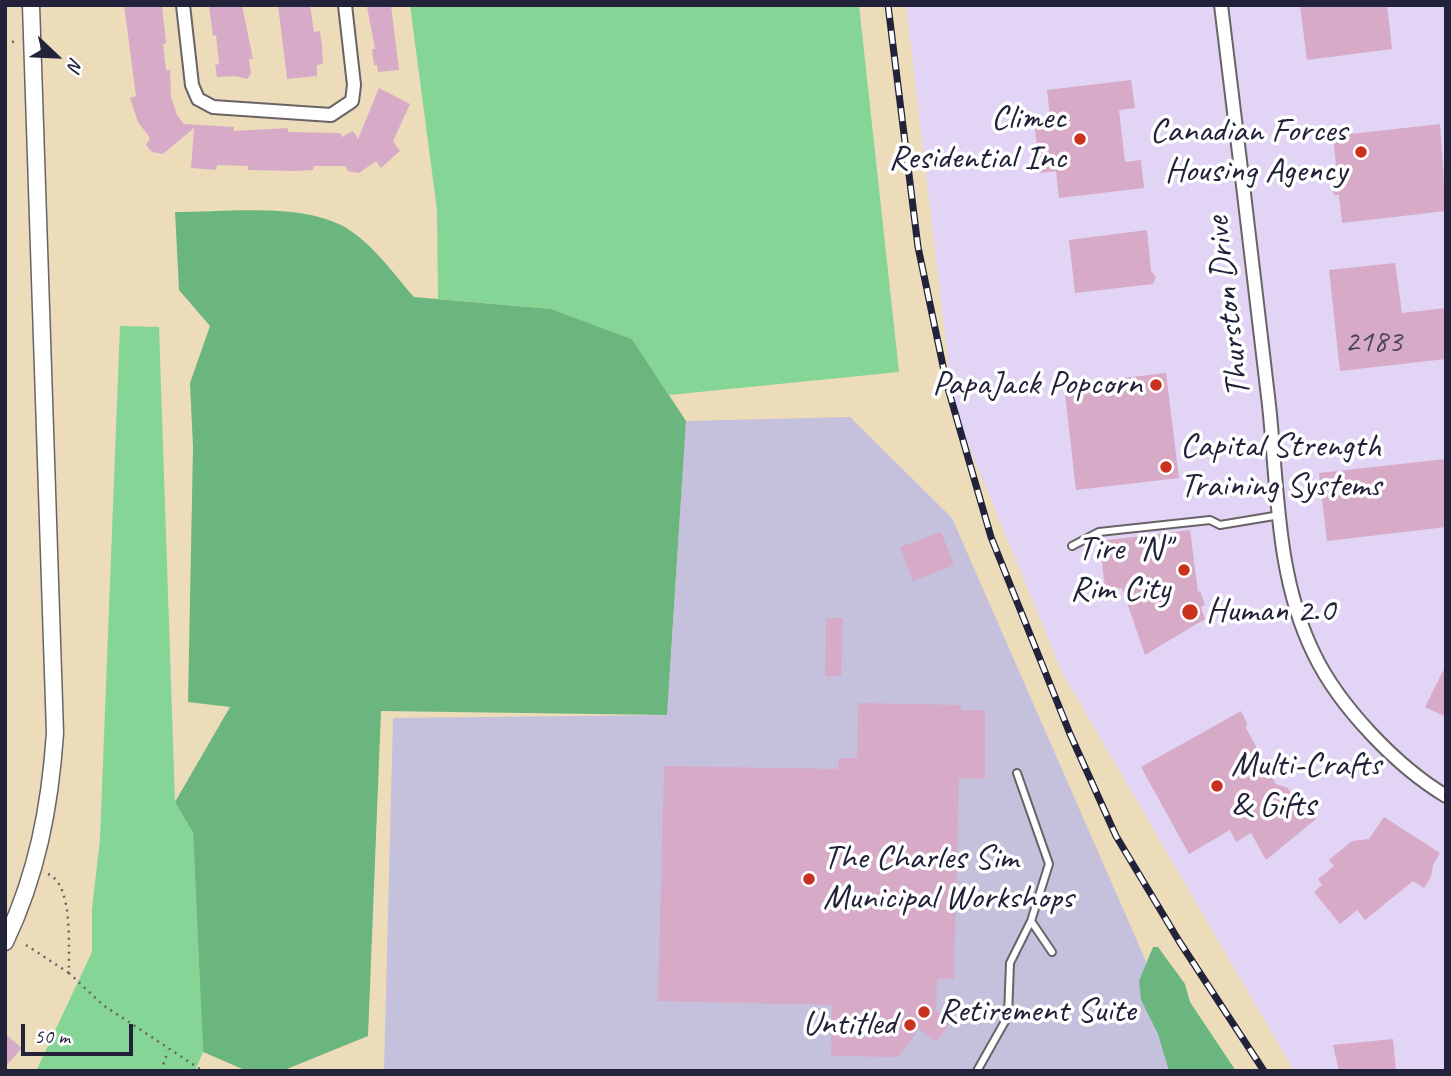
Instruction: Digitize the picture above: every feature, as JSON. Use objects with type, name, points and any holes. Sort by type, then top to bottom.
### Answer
[{"type":"street","points":[[5,942],[35,868],[51,789],[55,733],[31,5]]},
{"type":"street","points":[[183,5],[192,85],[198,99],[213,107],[331,115],[352,101],[345,5]]},
{"type":"street","name":"Thurston Drive","points":[[1221,5],[1286,579],[1314,654],[1352,712],[1376,740],[1446,796]]},
{"type":"lane","points":[[1072,546],[1099,532],[1210,520],[1220,525],[1280,515]]},
{"type":"lane","points":[[976,1071],[1008,1016],[1010,963],[1031,921],[1049,864],[1017,773]]},
{"type":"lane","points":[[1031,921],[1052,952]]},
{"type":"path","points":[[35,868],[54,876],[66,897],[69,973]]},
{"type":"path","points":[[26,945],[69,973],[103,1004],[203,1071]]},
{"type":"path","points":[[161,1071],[169,1050]]},
{"type":"shaded area","points":[[906,5],[1446,5],[1446,1071],[1294,1071],[1062,672],[954,410]]},
{"type":"shaded area","points":[[850,417],[952,518],[1194,1071],[384,1071],[393,718],[667,715],[686,421]]},
{"type":"green space","points":[[410,5],[859,5],[899,372],[669,395],[632,339],[551,309],[438,299],[437,210]]},
{"type":"green space","points":[[260,210],[323,218],[341,225],[362,239],[414,297],[551,309],[632,339],[686,421],[667,715],[381,711],[368,1036],[282,1071],[247,1071],[203,1052],[193,833],[175,802],[230,707],[188,702],[193,447],[190,383],[210,326],[179,290],[175,212]]},
{"type":"green space","points":[[120,326],[159,327],[175,802],[193,833],[203,1052],[195,1071],[36,1071],[92,952],[92,909],[100,839]]},
{"type":"green space","points":[[1153,947],[1158,947],[1185,984],[1190,1002],[1236,1071],[1169,1071],[1158,1034],[1141,1000],[1139,981]]},
{"type":"building","points":[[124,5],[162,5],[166,70],[170,70],[171,97],[177,115],[184,124],[234,127],[234,131],[288,128],[288,132],[340,133],[342,137],[353,131],[358,139],[379,88],[410,104],[393,141],[400,151],[381,168],[376,161],[359,173],[348,171],[345,166],[314,166],[313,170],[295,171],[248,170],[248,166],[217,165],[216,170],[191,168],[194,128],[163,154],[152,152],[146,145],[150,138],[138,122],[130,98],[136,96]]},
{"type":"building","points":[[209,5],[242,5],[253,59],[249,59],[251,74],[247,79],[235,76],[217,77],[215,65],[219,64],[216,35],[213,36]]},
{"type":"building","points":[[278,5],[310,5],[314,32],[320,31],[322,46],[323,64],[317,65],[317,76],[287,79]]},
{"type":"building","points":[[391,5],[399,70],[378,72],[377,65],[374,65],[372,49],[375,49],[367,7]]},
{"type":"building","points":[[1300,5],[1387,5],[1392,49],[1307,60]]},
{"type":"building","name":"Climec Residential Inc","points":[[1131,80],[1135,108],[1119,110],[1125,162],[1141,160],[1144,188],[1059,198],[1056,171],[1040,173],[1034,119],[1050,117],[1047,90]]},
{"type":"building","points":[[1440,124],[1446,211],[1342,223],[1339,195],[1334,195],[1331,166],[1336,165],[1333,136]]},
{"type":"building","points":[[1147,230],[1151,271],[1156,277],[1153,284],[1075,293],[1069,240]]},
{"type":"building","points":[[1395,263],[1402,313],[1446,308],[1446,359],[1340,371],[1329,270]]},
{"type":"building","points":[[1166,373],[1179,478],[1076,490],[1064,385]]},
{"type":"building","points":[[1446,459],[1446,527],[1327,541],[1319,473]]},
{"type":"building","points":[[1190,530],[1198,592],[1200,591],[1205,605],[1201,607],[1205,619],[1145,655],[1122,588],[1105,590],[1100,541]]},
{"type":"building","points":[[941,532],[954,565],[913,581],[900,547]]},
{"type":"building","points":[[826,618],[843,618],[841,676],[825,676]]},
{"type":"building","points":[[1446,665],[1446,717],[1425,707]]},
{"type":"building","name":"The Charles Sim Municipal Workshops","points":[[858,703],[961,705],[961,710],[985,710],[985,779],[959,778],[954,979],[937,979],[936,1010],[951,1022],[936,1042],[919,1029],[898,1057],[831,1056],[832,1005],[658,1001],[664,766],[838,769],[839,758],[857,758]]},
{"type":"building","name":"Multi-Crafts & Gifts","points":[[1241,711],[1247,723],[1246,728],[1276,784],[1288,788],[1292,795],[1308,806],[1316,819],[1266,860],[1251,833],[1236,842],[1230,830],[1189,854],[1141,767]]},
{"type":"building","points":[[1384,817],[1440,853],[1433,865],[1431,877],[1424,888],[1413,881],[1365,920],[1357,910],[1340,924],[1314,892],[1322,885],[1318,879],[1334,866],[1329,860],[1352,841],[1369,839]]},
{"type":"building","points":[[5,1034],[22,1048],[5,1067]]},
{"type":"building","points":[[1393,1039],[1396,1071],[1339,1071],[1333,1045]]},
{"type":"railway","points":[[888,5],[918,247],[947,385],[991,537],[1070,734],[1116,836],[1179,941],[1264,1071]]},
{"type":"place","name":"Climec Residential Inc","points":[[1080,139]]},
{"type":"place","name":"Canadian Forces Housing Agency","points":[[1361,152]]},
{"type":"place","name":"PapaJack Popcorn","points":[[1156,385]]},
{"type":"place","name":"Capital Strength Training Systems","points":[[1166,467]]},
{"type":"place","name":"Tire \"N\" Rim City","points":[[1184,570]]},
{"type":"place","name":"Human 2.0","points":[[1190,612]]},
{"type":"place","name":"Multi-Crafts & Gifts","points":[[1217,786]]},
{"type":"place","name":"The Charles Sim Municipal Workshops","points":[[809,879]]},
{"type":"place","name":"Retirement Suite","points":[[924,1012]]},
{"type":"place","name":"Untitled","points":[[910,1025]]}]
